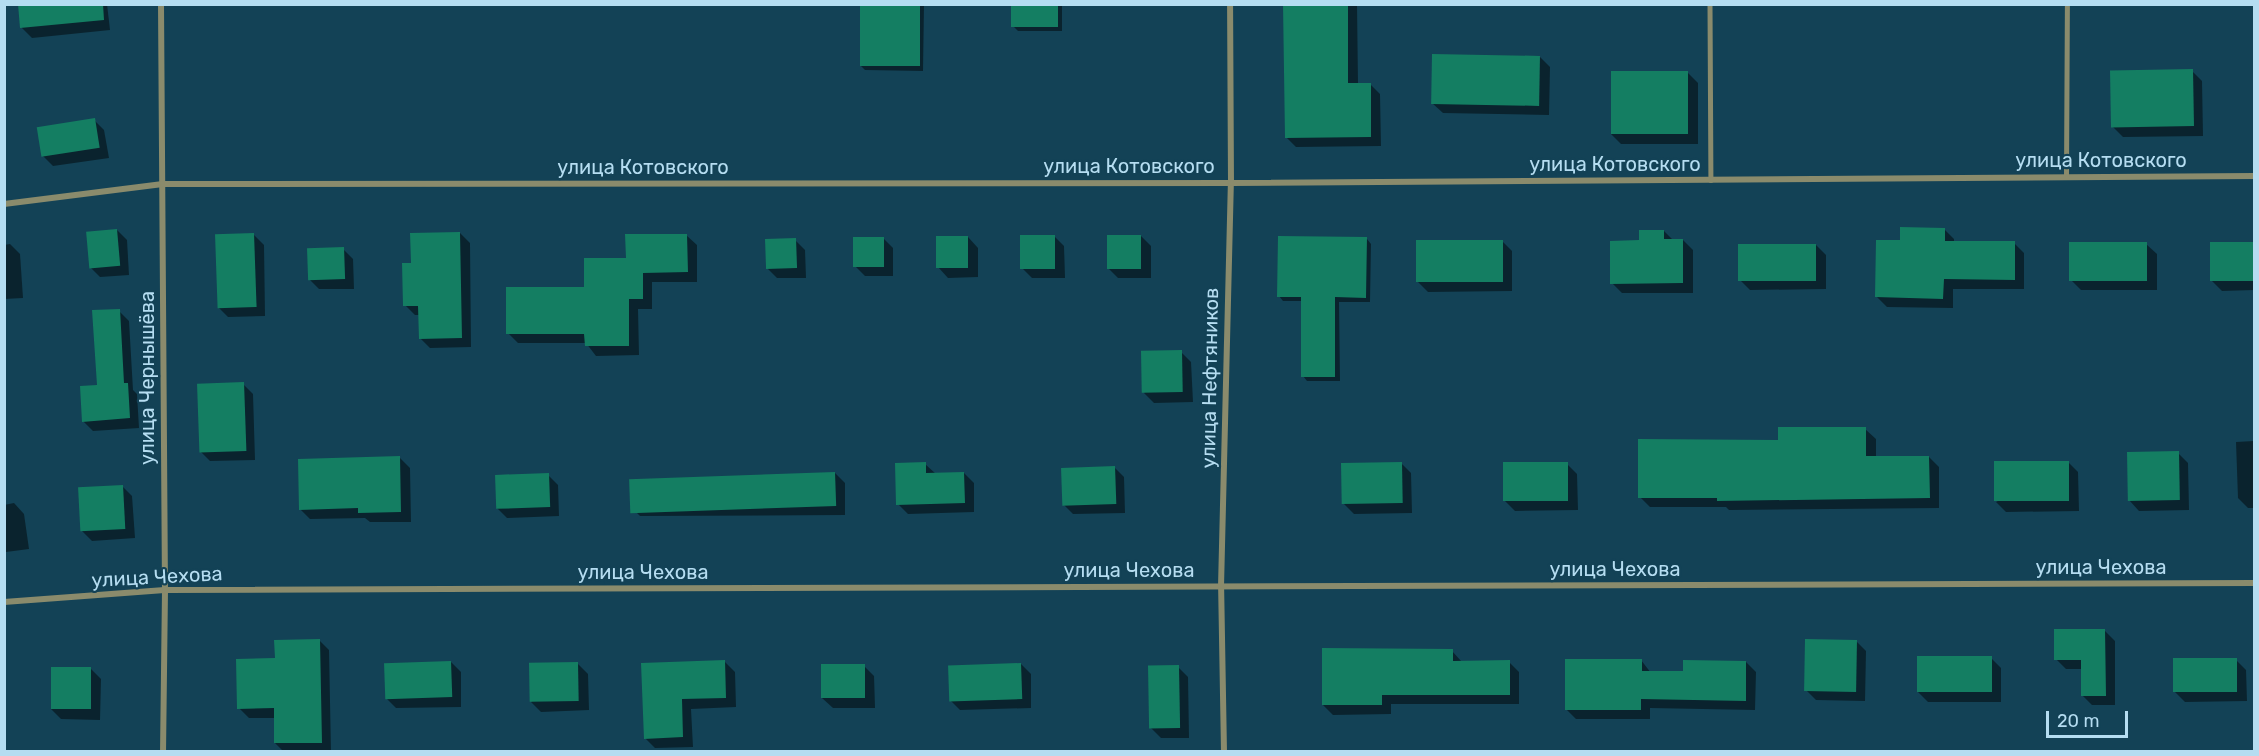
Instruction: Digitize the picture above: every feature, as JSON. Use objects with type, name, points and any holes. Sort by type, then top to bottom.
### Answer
[{"type":"street","name":"улица Чернышёва","points":[[160,4],[165,590],[163,752]]},
{"type":"street","name":"улица Нефтяников","points":[[1224,752],[1221,587],[1231,183],[1230,4]]},
{"type":"street","name":"улица Котовского","points":[[4,204],[163,184],[1231,183],[2254,176]]},
{"type":"street","name":"улица Чехова","points":[[4,602],[165,590],[2254,583]]},
{"type":"lane","points":[[1710,4],[1711,180]]},
{"type":"lane","points":[[2066,177],[2067,4]]},
{"type":"building","points":[[18,4],[103,4],[104,20],[20,28]]},
{"type":"building","points":[[860,4],[920,4],[920,66],[860,66]]},
{"type":"building","points":[[1011,4],[1058,4],[1058,27],[1011,27]]},
{"type":"building","points":[[1283,4],[1348,4],[1348,83],[1371,83],[1371,137],[1285,138]]},
{"type":"building","points":[[1432,54],[1540,56],[1539,106],[1431,104]]},
{"type":"building","points":[[2193,69],[2194,126],[2111,127],[2110,70]]},
{"type":"building","points":[[1611,71],[1688,71],[1688,134],[1611,134]]},
{"type":"building","points":[[95,118],[100,148],[41,157],[37,127]]},
{"type":"building","points":[[1900,227],[1945,228],[1945,241],[2015,241],[2015,280],[1944,279],[1943,299],[1875,297],[1876,240],[1900,240]]},
{"type":"building","points":[[117,229],[120,266],[89,269],[86,232]]},
{"type":"building","points":[[1639,230],[1664,230],[1664,239],[1683,239],[1683,283],[1610,284],[1610,241],[1639,240]]},
{"type":"building","points":[[460,232],[462,338],[419,339],[418,306],[403,306],[402,263],[411,263],[410,233]]},
{"type":"building","points":[[254,233],[257,307],[218,308],[215,234]]},
{"type":"building","points":[[625,234],[687,234],[688,272],[643,273],[643,299],[629,299],[629,346],[585,346],[584,334],[506,334],[506,287],[584,287],[584,258],[626,258]]},
{"type":"building","points":[[1020,235],[1055,235],[1055,269],[1020,269]]},
{"type":"building","points":[[1107,235],[1141,235],[1141,269],[1107,269]]},
{"type":"building","points":[[936,236],[968,236],[968,268],[936,268]]},
{"type":"building","points":[[1278,236],[1367,237],[1366,298],[1335,297],[1335,377],[1301,377],[1301,297],[1277,297]]},
{"type":"building","points":[[853,237],[884,237],[884,267],[853,267]]},
{"type":"building","points":[[796,238],[797,268],[766,269],[765,239]]},
{"type":"building","points":[[1416,240],[1503,240],[1503,282],[1416,282]]},
{"type":"building","points":[[2069,242],[2147,242],[2147,281],[2069,281]]},
{"type":"building","points":[[2210,242],[2254,242],[2254,281],[2210,281]]},
{"type":"building","points":[[1738,244],[1816,244],[1816,281],[1738,281]]},
{"type":"building","points":[[344,247],[345,279],[308,280],[307,248]]},
{"type":"building","points":[[120,309],[124,383],[128,383],[130,418],[82,422],[80,386],[97,385],[92,310]]},
{"type":"building","points":[[1182,350],[1183,392],[1142,393],[1141,351]]},
{"type":"building","points":[[244,382],[246,451],[199,453],[197,384]]},
{"type":"building","points":[[1778,427],[1866,427],[1866,456],[1929,456],[1930,498],[1717,501],[1717,498],[1638,498],[1638,439],[1778,440]]},
{"type":"building","points":[[2179,451],[2180,500],[2128,501],[2127,452]]},
{"type":"building","points":[[400,456],[401,512],[358,513],[358,508],[299,510],[298,459]]},
{"type":"building","points":[[1994,461],[2069,461],[2069,501],[1994,501]]},
{"type":"building","points":[[926,462],[926,473],[964,472],[965,503],[896,505],[895,463]]},
{"type":"building","points":[[1402,462],[1403,503],[1342,504],[1341,463]]},
{"type":"building","points":[[1503,462],[1568,462],[1568,501],[1503,501]]},
{"type":"building","points":[[1115,466],[1116,504],[1062,506],[1061,468]]},
{"type":"building","points":[[835,472],[836,506],[630,513],[629,479]]},
{"type":"building","points":[[549,473],[550,507],[496,509],[495,475]]},
{"type":"building","points":[[123,485],[125,529],[80,531],[78,487]]},
{"type":"building","points":[[2054,629],[2105,629],[2106,696],[2081,696],[2081,660],[2054,660]]},
{"type":"building","points":[[320,639],[322,743],[274,743],[274,708],[237,709],[236,659],[275,658],[274,640]]},
{"type":"building","points":[[1805,639],[1857,640],[1856,692],[1804,691]]},
{"type":"building","points":[[1322,648],[1453,649],[1453,661],[1510,660],[1510,695],[1382,695],[1382,705],[1322,705]]},
{"type":"building","points":[[1917,656],[1992,656],[1992,692],[1917,692]]},
{"type":"building","points":[[2173,658],[2237,658],[2237,692],[2173,692]]},
{"type":"building","points":[[1565,659],[1642,659],[1642,671],[1683,671],[1683,660],[1746,661],[1746,701],[1641,699],[1641,710],[1565,710]]},
{"type":"building","points":[[725,660],[726,698],[682,699],[683,737],[644,739],[641,663]]},
{"type":"building","points":[[451,661],[452,697],[385,699],[384,663]]},
{"type":"building","points":[[578,662],[579,701],[530,702],[529,663]]},
{"type":"building","points":[[1021,663],[1022,699],[949,702],[948,666]]},
{"type":"building","points":[[821,664],[865,664],[865,698],[821,698]]},
{"type":"building","points":[[1179,665],[1180,728],[1149,729],[1148,666]]},
{"type":"building","points":[[51,667],[91,667],[91,709],[51,709]]}]
